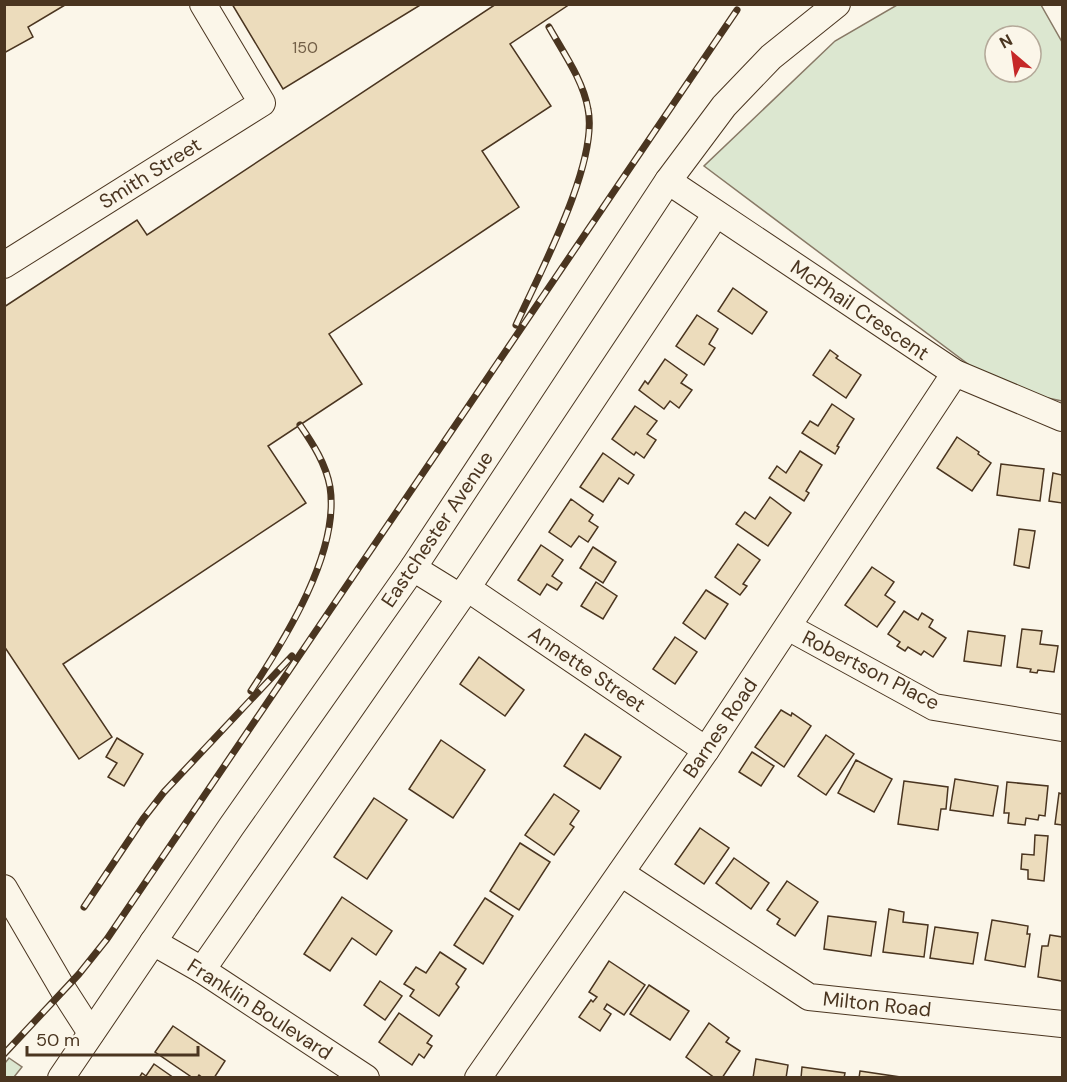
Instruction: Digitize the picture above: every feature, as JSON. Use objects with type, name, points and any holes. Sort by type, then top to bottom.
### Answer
[{"type":"street","name":"Smith Street","points":[[4,265],[262,103],[203,4]]},
{"type":"street","name":"Eastchester Avenue","points":[[61,1077],[413,567],[668,181],[724,106],[747,81],[771,57],[837,4]]},
{"type":"street","name":"McPhail Crescent","points":[[668,181],[955,373],[1062,418]]},
{"type":"street","points":[[202,970],[463,592],[716,213]]},
{"type":"street","name":"Barnes Road","points":[[478,1077],[706,750],[955,373]]},
{"type":"street","name":"Annette Street","points":[[413,567],[463,592],[706,750]]},
{"type":"street","name":"Robertson Place","points":[[788,627],[934,707],[1062,728]]},
{"type":"street","name":"Milton Road","points":[[621,873],[809,997],[1062,1024]]},
{"type":"street","points":[[4,888],[91,1033]]},
{"type":"street","name":"Franklin Boulevard","points":[[153,942],[202,970],[366,1077]]},
{"type":"green space","points":[[897,5],[1041,5],[1062,42],[1062,401],[1000,388],[704,166],[835,41]]},
{"type":"green space","points":[[9,1058],[22,1067],[14,1077],[5,1077],[5,1063]]},
{"type":"building","points":[[4,4],[65,5],[28,27],[33,37],[4,53]]},
{"type":"building","points":[[232,4],[422,4],[283,89]]},
{"type":"building","points":[[496,4],[570,4],[510,44],[551,106],[482,151],[519,207],[329,334],[362,384],[268,446],[306,503],[63,664],[112,737],[79,759],[4,646],[4,307],[137,220],[147,235]]},
{"type":"building","points":[[733,288],[767,312],[752,334],[718,311]]},
{"type":"building","points":[[697,315],[718,329],[709,344],[715,348],[704,365],[676,346]]},
{"type":"building","points":[[830,350],[838,356],[836,358],[861,375],[846,398],[813,375]]},
{"type":"building","points":[[665,359],[687,375],[681,383],[692,390],[679,408],[670,401],[664,409],[639,390],[645,381],[648,384]]},
{"type":"building","points":[[832,404],[854,419],[837,446],[839,447],[835,454],[802,433],[810,421],[818,426]]},
{"type":"building","points":[[635,406],[657,421],[647,434],[656,440],[644,458],[636,452],[634,455],[612,439]]},
{"type":"building","points":[[957,437],[991,463],[972,491],[937,468]]},
{"type":"building","points":[[800,451],[822,465],[806,491],[809,493],[804,501],[769,478],[777,466],[786,473]]},
{"type":"building","points":[[603,453],[634,475],[628,484],[619,478],[603,502],[580,487]]},
{"type":"building","points":[[1001,464],[1044,469],[1040,501],[997,495]]},
{"type":"building","points":[[1053,473],[1062,475],[1062,503],[1049,501]]},
{"type":"building","points":[[770,497],[791,513],[768,546],[736,524],[745,512],[755,519]]},
{"type":"building","points":[[571,499],[593,515],[589,521],[598,527],[588,542],[579,536],[571,547],[549,532]]},
{"type":"building","points":[[1019,529],[1035,531],[1029,568],[1014,565]]},
{"type":"building","points":[[738,544],[760,560],[743,584],[747,586],[740,595],[715,577]]},
{"type":"building","points":[[541,545],[563,560],[552,576],[562,583],[557,590],[547,584],[540,595],[518,580]]},
{"type":"building","points":[[593,547],[616,562],[603,583],[580,568]]},
{"type":"building","points":[[872,567],[894,582],[885,595],[895,602],[877,627],[845,605]]},
{"type":"building","points":[[596,582],[617,596],[603,619],[581,606]]},
{"type":"building","points":[[706,590],[728,604],[705,639],[683,623]]},
{"type":"building","points":[[904,611],[918,620],[922,613],[933,620],[929,627],[946,638],[933,657],[924,651],[921,655],[908,647],[905,651],[897,646],[900,642],[888,634]]},
{"type":"building","points":[[1022,629],[1042,631],[1040,644],[1058,646],[1054,672],[1038,670],[1037,673],[1030,672],[1031,669],[1017,667]]},
{"type":"building","points":[[968,631],[1005,636],[1001,666],[964,661]]},
{"type":"building","points":[[675,637],[697,652],[675,684],[653,669]]},
{"type":"building","points":[[479,657],[524,690],[505,716],[460,684]]},
{"type":"building","points":[[781,710],[791,716],[792,713],[811,726],[784,767],[755,747]]},
{"type":"building","points":[[585,734],[621,757],[600,789],[564,766]]},
{"type":"building","points":[[826,735],[854,754],[826,795],[798,776]]},
{"type":"building","points":[[117,738],[143,754],[124,786],[108,777],[117,763],[106,757]]},
{"type":"building","points":[[441,740],[485,770],[453,818],[409,789]]},
{"type":"building","points":[[752,752],[774,766],[761,786],[739,772]]},
{"type":"building","points":[[856,760],[892,779],[874,812],[838,793]]},
{"type":"building","points":[[955,779],[998,786],[993,816],[950,810]]},
{"type":"building","points":[[904,781],[948,787],[946,809],[941,809],[938,830],[898,824]]},
{"type":"building","points":[[1007,782],[1048,786],[1045,816],[1039,815],[1038,820],[1026,818],[1025,825],[1008,823],[1009,813],[1004,813]]},
{"type":"building","points":[[1059,793],[1062,794],[1062,825],[1055,824]]},
{"type":"building","points":[[554,794],[579,811],[570,824],[574,827],[554,855],[525,835]]},
{"type":"building","points":[[374,798],[407,820],[367,879],[334,857]]},
{"type":"building","points":[[700,828],[729,848],[704,884],[675,864]]},
{"type":"building","points":[[1035,835],[1048,836],[1044,881],[1028,879],[1028,870],[1021,869],[1022,854],[1034,855]]},
{"type":"building","points":[[520,843],[550,862],[519,910],[490,891]]},
{"type":"building","points":[[734,858],[769,883],[751,909],[716,883]]},
{"type":"building","points":[[787,881],[818,902],[795,936],[777,924],[780,919],[767,910]]},
{"type":"building","points":[[342,897],[392,931],[376,955],[352,938],[330,971],[304,954]]},
{"type":"building","points":[[485,898],[513,916],[483,964],[454,945]]},
{"type":"building","points":[[889,909],[904,912],[903,922],[928,925],[924,957],[883,952]]},
{"type":"building","points":[[828,916],[876,922],[871,956],[824,949]]},
{"type":"building","points":[[992,920],[1028,926],[1027,934],[1030,934],[1025,967],[985,960]]},
{"type":"building","points":[[935,927],[978,933],[973,964],[930,958]]},
{"type":"building","points":[[1050,935],[1062,937],[1062,981],[1038,977],[1042,946],[1048,946]]},
{"type":"building","points":[[440,952],[466,969],[456,984],[459,987],[439,1016],[410,996],[414,990],[404,984],[416,967],[426,973]]},
{"type":"building","points":[[609,961],[645,985],[624,1015],[607,1004],[604,1009],[611,1014],[600,1031],[579,1017],[591,1000],[593,1002],[597,997],[589,992]]},
{"type":"building","points":[[380,981],[402,996],[385,1020],[364,1005]]},
{"type":"building","points":[[649,985],[689,1011],[670,1040],[630,1014]]},
{"type":"building","points":[[399,1013],[432,1036],[427,1043],[432,1046],[424,1058],[419,1054],[412,1065],[379,1042]]},
{"type":"building","points":[[709,1023],[729,1038],[726,1042],[740,1051],[722,1078],[715,1078],[686,1057]]},
{"type":"building","points":[[173,1026],[225,1061],[214,1078],[203,1078],[199,1075],[193,1078],[155,1052]]},
{"type":"building","points":[[756,1059],[788,1065],[786,1078],[753,1078]]},
{"type":"building","points":[[154,1064],[174,1078],[139,1078],[142,1073],[146,1076]]},
{"type":"building","points":[[802,1067],[845,1073],[844,1078],[801,1078]]},
{"type":"building","points":[[860,1071],[900,1077],[900,1078],[859,1078]]},
{"type":"railway","points":[[4,1054],[79,974],[107,939],[737,10]]},
{"type":"railway","points":[[516,325],[565,218],[585,158],[589,132],[588,109],[582,87],[549,27]]},
{"type":"railway","points":[[251,691],[294,621],[307,594],[327,539],[331,512],[330,487],[318,455],[300,425]]},
{"type":"railway","points":[[84,907],[143,819],[164,792],[292,656]]}]
